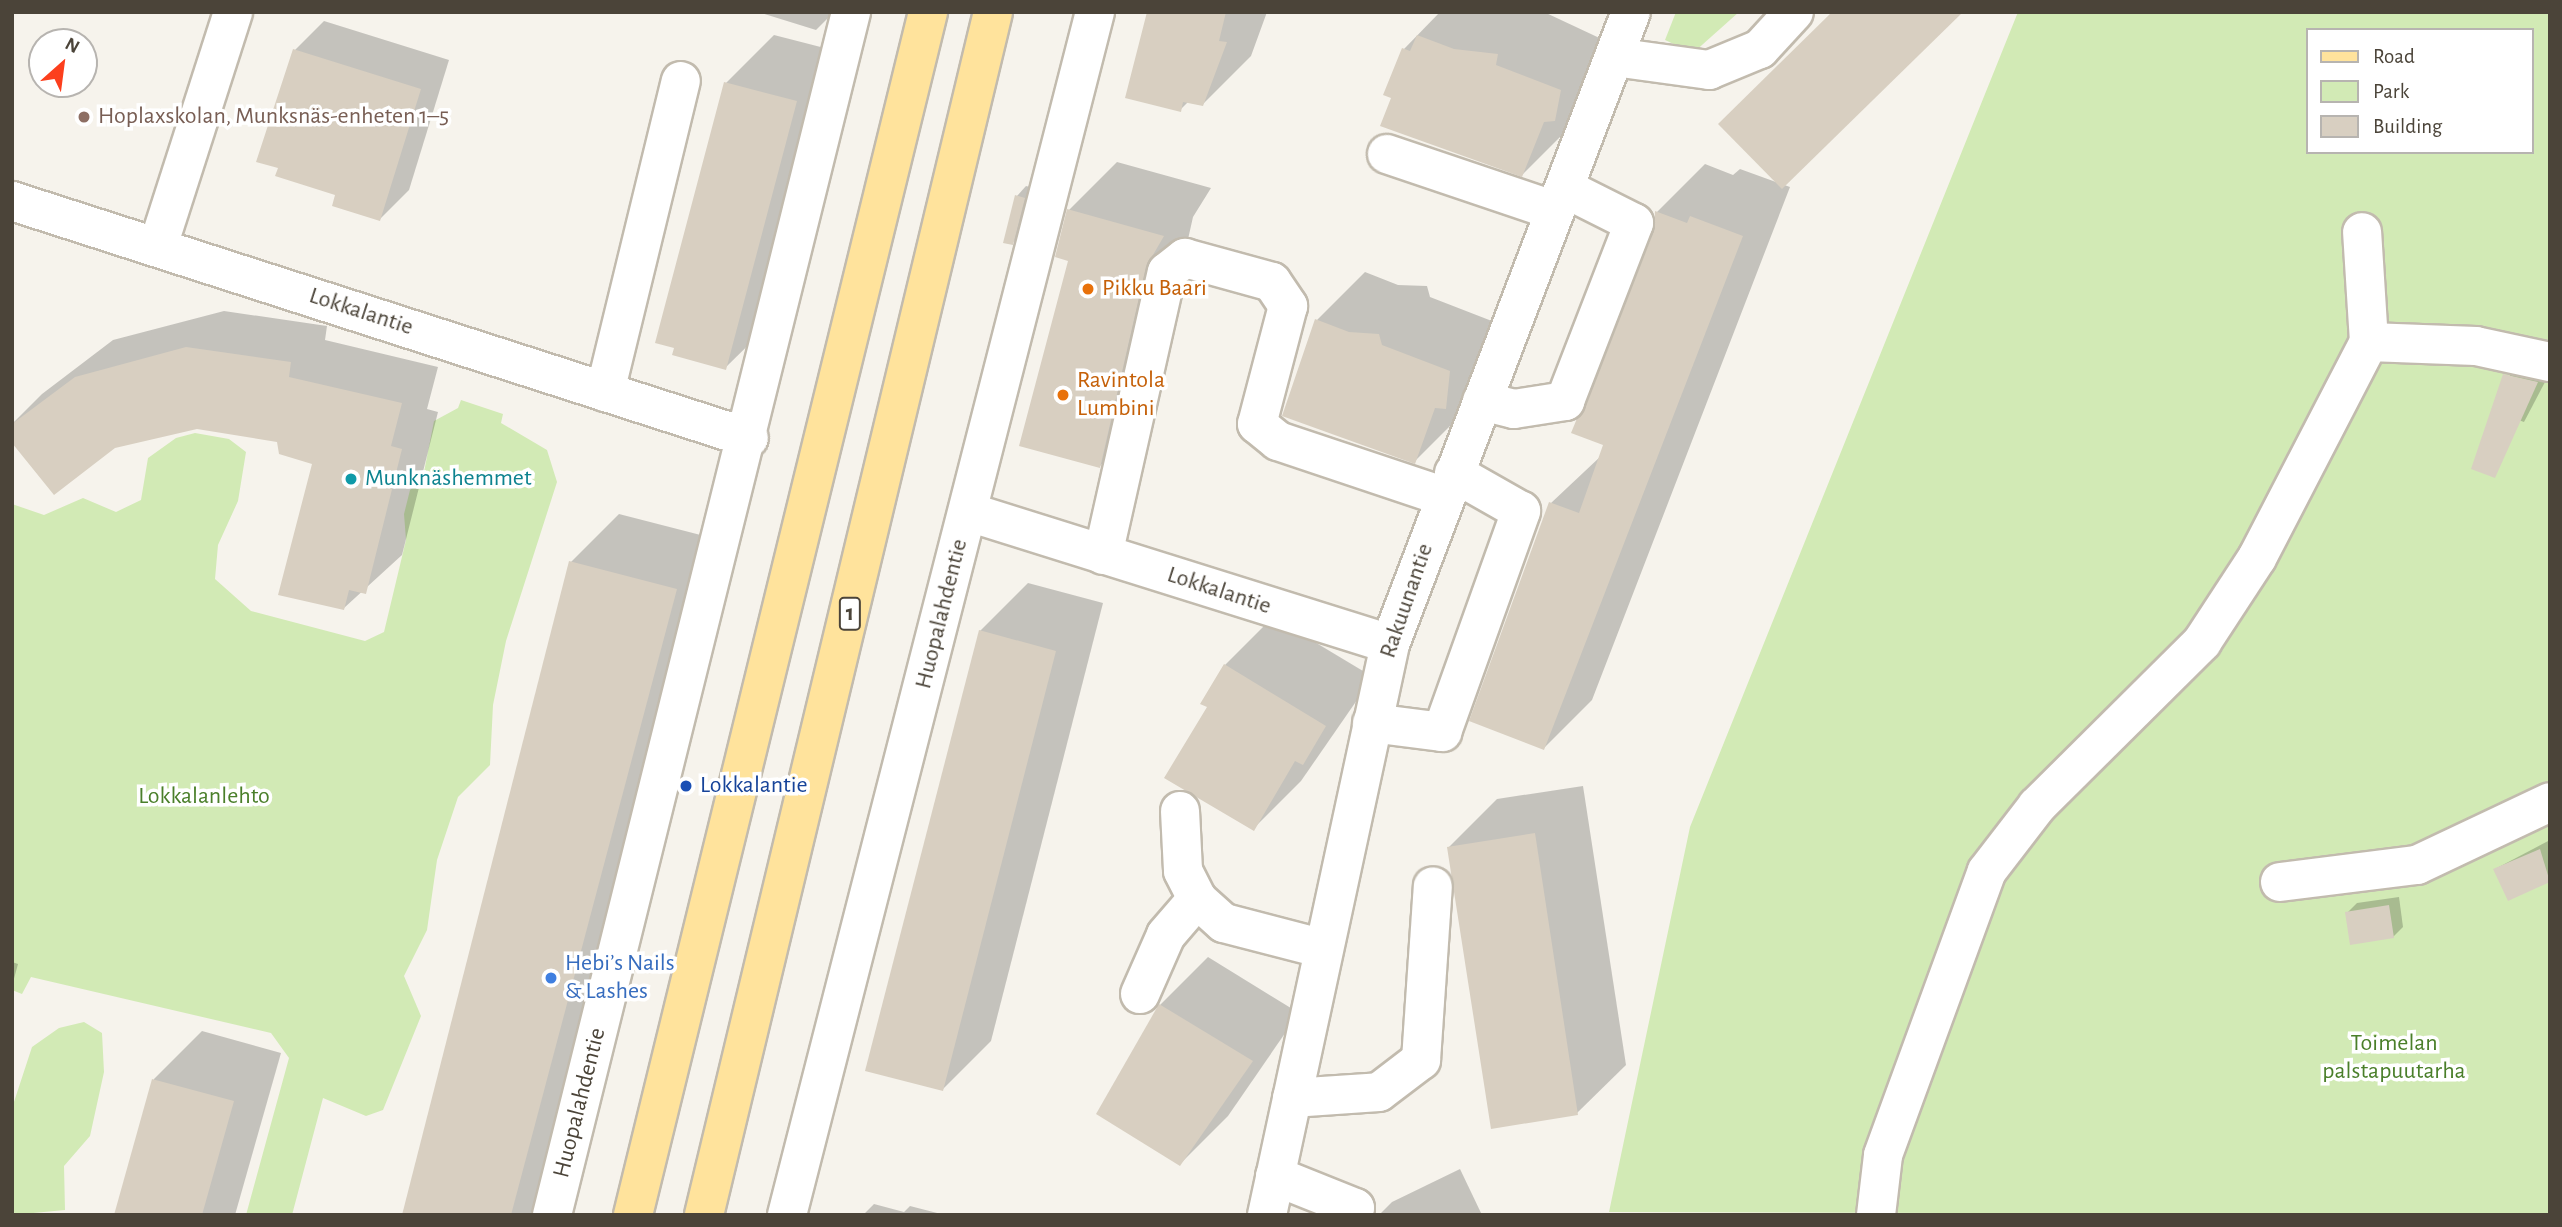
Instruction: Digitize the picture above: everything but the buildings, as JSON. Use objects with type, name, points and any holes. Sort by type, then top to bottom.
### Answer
[{"type":"main road","points":[[633,1215],[928,12]]},
{"type":"main road","name":"1","points":[[704,1215],[993,12]]},
{"type":"street","points":[[158,246],[233,12]]},
{"type":"street","name":"Huopalahdentie","points":[[552,1215],[749,438],[852,12]]},
{"type":"street","name":"Huopalahdentie","points":[[788,1215],[1095,12]]},
{"type":"street","name":"Rakuunantie","points":[[1267,1215],[1390,644],[1631,12]]},
{"type":"street","points":[[1614,57],[1709,71],[1760,49],[1794,12]]},
{"type":"street","points":[[605,391],[681,81]]},
{"type":"street","points":[[1387,154],[1559,199],[1634,223],[1565,401],[1514,409],[1482,401]]},
{"type":"street","name":"Lokkalantie","points":[[12,201],[749,438]]},
{"type":"street","points":[[1876,1215],[1883,1156],[1987,871],[2037,806],[2202,642],[2257,558],[2369,342],[2362,232]]},
{"type":"street","points":[[1103,555],[1167,272],[1185,258],[1272,282],[1288,306],[1257,424],[1278,441],[1450,485],[1521,511],[1442,732],[1372,723]]},
{"type":"street","points":[[2369,342],[2476,345],[2550,362]]},
{"type":"street","name":"Lokkalantie","points":[[969,512],[1390,644]]},
{"type":"street","points":[[2280,882],[2417,865],[2550,802]]},
{"type":"street","points":[[1180,811],[1183,871],[1197,899],[1224,923],[1324,949]]},
{"type":"street","points":[[1292,1098],[1379,1092],[1420,1060],[1433,886]]},
{"type":"street","points":[[1140,994],[1166,935],[1197,899]]},
{"type":"street","points":[[1276,1176],[1355,1208],[1353,1215]]},
{"type":"green space","points":[[1676,12],[1739,12],[1693,53],[1665,40]]},
{"type":"green space","name":"Toimelan palstapuutarha","points":[[2018,12],[2550,12],[2550,1215],[1609,1212],[1690,827]]},
{"type":"green space","name":"Lokkalanlehto","points":[[461,400],[503,414],[501,423],[547,450],[557,482],[506,641],[493,705],[490,765],[458,797],[437,860],[427,930],[404,976],[421,1016],[383,1110],[366,1116],[323,1098],[292,1215],[246,1215],[289,1058],[271,1033],[31,977],[22,994],[12,990],[12,504],[44,515],[83,498],[116,512],[141,500],[148,458],[176,438],[195,433],[229,439],[246,452],[238,501],[218,545],[215,579],[251,611],[365,641],[384,632],[406,540],[404,514],[410,490],[423,477],[434,421],[458,408]]},
{"type":"green space","points":[[84,1022],[102,1033],[104,1072],[90,1136],[64,1166],[65,1210],[12,1215],[12,1108],[32,1047],[59,1028]]},
{"type":"place","name":"Hoplaxskolan, Munksnäs-enheten 1–5","points":[[84,117]]},
{"type":"place","name":"Pikku Baari","points":[[1088,289]]},
{"type":"place","name":"Ravintola Lumbini","points":[[1063,395]]},
{"type":"place","name":"Munknäshemmet","points":[[351,479]]},
{"type":"place","name":"Lokkalantie","points":[[686,786]]},
{"type":"place","name":"Hebi’s Nails & Lashes","points":[[551,978]]}]
